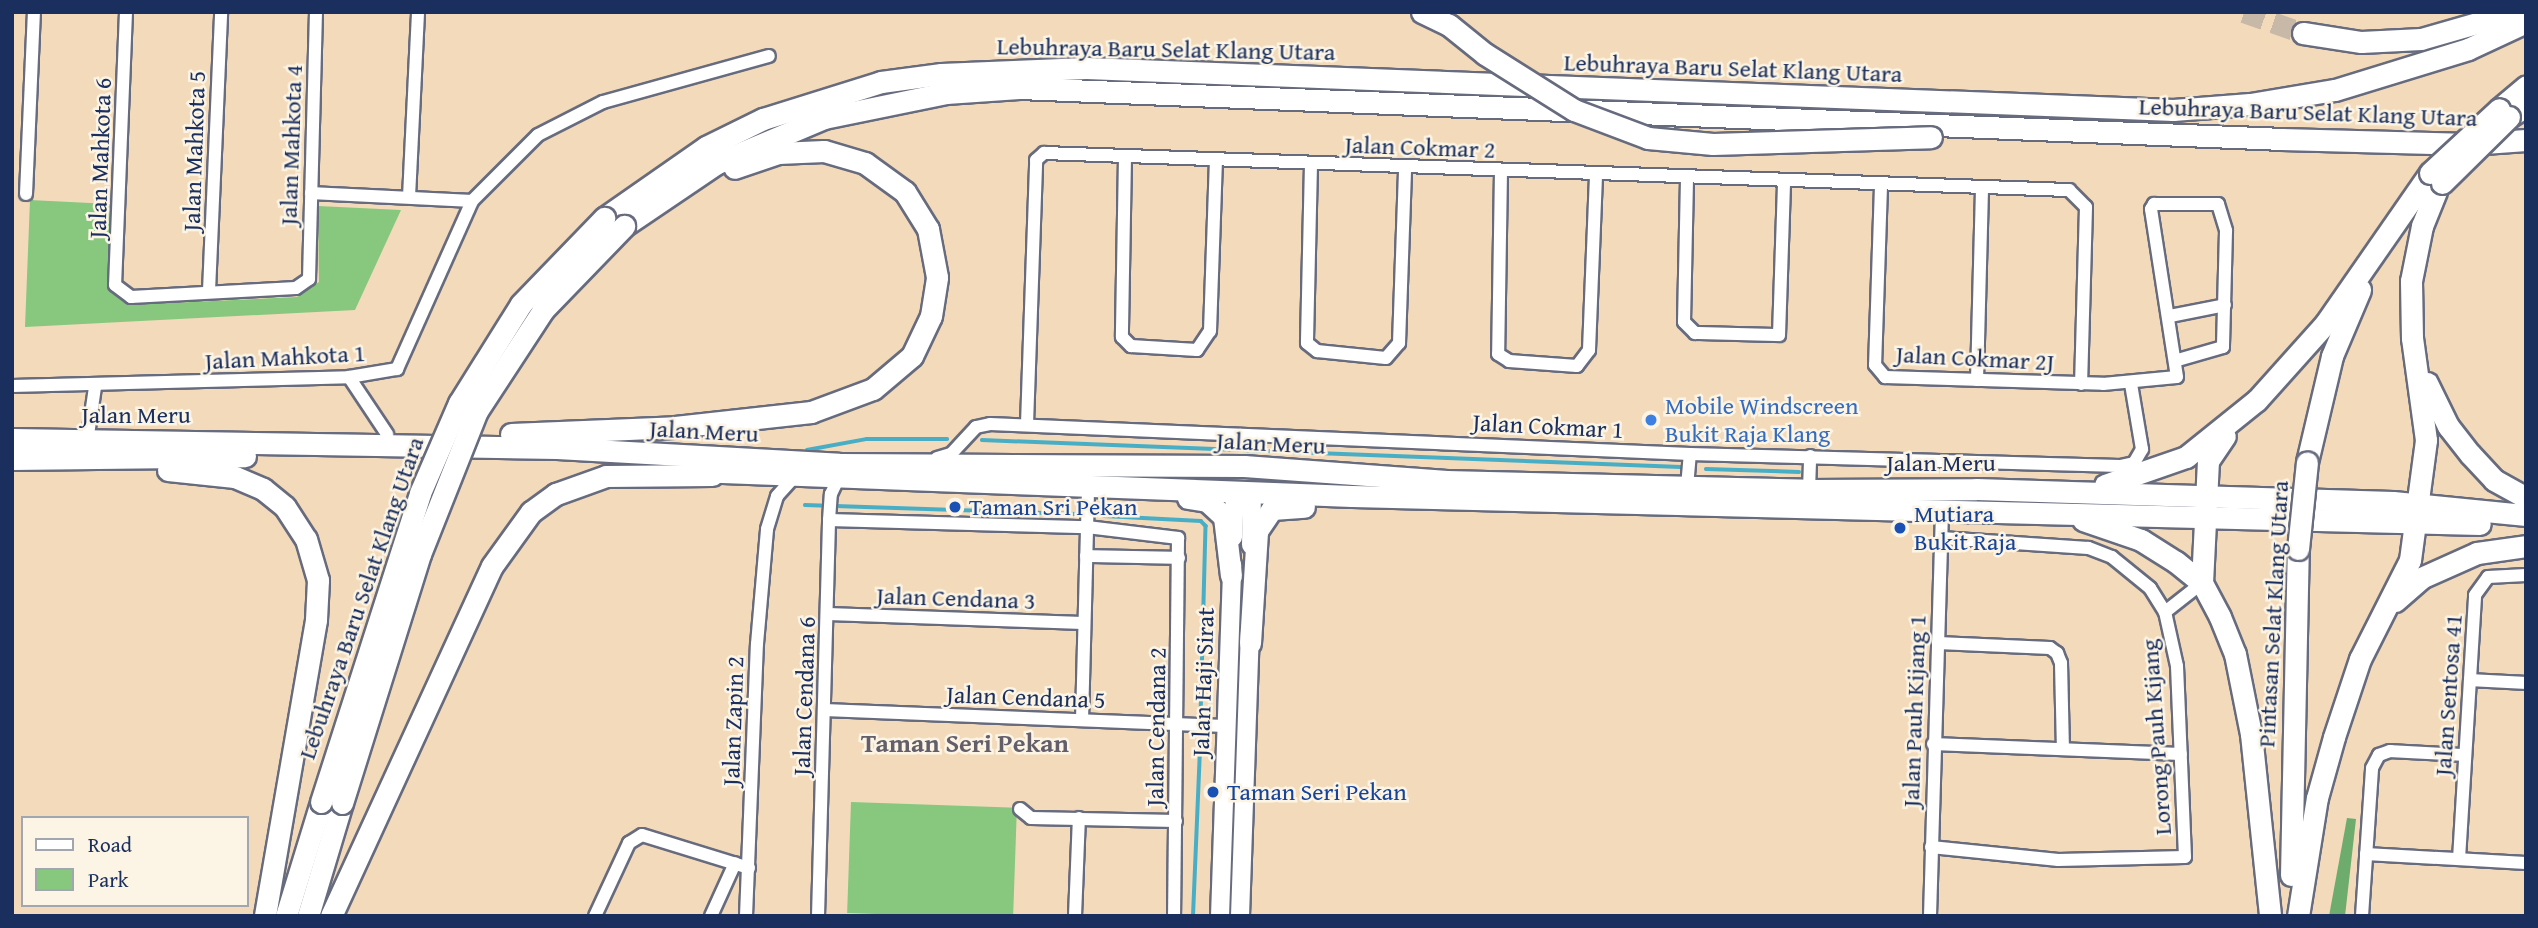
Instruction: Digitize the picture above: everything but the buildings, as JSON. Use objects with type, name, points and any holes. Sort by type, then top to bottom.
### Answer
[{"type":"highway","points":[[1422,12],[1449,25],[1485,54],[1574,110],[1648,138],[1713,144],[1931,137],[2002,138],[2028,129]]},
{"type":"highway","points":[[2303,33],[2361,42],[2421,38],[2515,12]]},
{"type":"highway","name":"Lebuhraya Baru Selat Klang Utara","points":[[307,916],[332,802],[420,494],[459,403],[521,304],[695,153],[763,119],[869,85],[941,74],[1086,68],[2173,110],[2250,104],[2335,90],[2468,49],[2526,22]]},
{"type":"highway","name":"Lebuhraya Baru Selat Klang Utara","points":[[2436,182],[2511,111],[2526,86]]},
{"type":"highway","name":"Lebuhraya Baru Selat Klang Utara","points":[[614,222],[770,138],[885,102],[958,92],[1092,89],[2028,129],[2470,144],[2526,140]]},
{"type":"highway","points":[[321,442],[387,434],[600,432],[811,412],[853,399],[893,374],[912,356],[931,316],[937,277],[935,254],[918,211],[886,176],[844,156],[802,150],[748,162],[614,222]]},
{"type":"highway","points":[[2270,916],[2250,734],[2235,654],[2202,583],[2208,461],[2257,400],[2325,324],[2403,207],[2436,182]]},
{"type":"highway","points":[[2351,311],[2436,182]]},
{"type":"highway","points":[[2298,916],[2317,798],[2360,659],[2410,560],[2426,440],[2416,359],[2412,282],[2422,226],[2436,182]]},
{"type":"highway","name":"Pintasan Selat Klang Utara","points":[[2291,916],[2298,549],[2307,462],[2329,369],[2351,311],[2403,207]]},
{"type":"highway","points":[[2416,359],[2448,426],[2470,454],[2494,480],[2526,498]]},
{"type":"highway","points":[[2068,491],[2137,477],[2186,457],[2257,400]]},
{"type":"highway","name":"Jalan Meru","points":[[12,439],[81,450],[558,461],[793,478],[839,472],[1047,462],[1244,466],[1446,481],[1809,490],[2068,491],[2207,505]]},
{"type":"highway","name":"Jalan Meru","points":[[12,459],[81,450],[321,442],[1096,488],[1243,489],[1464,498],[2026,510],[2207,505],[2526,515]]},
{"type":"highway","points":[[81,450],[235,477],[285,507],[306,539],[318,580],[316,620],[265,916]]},
{"type":"highway","points":[[983,466],[1227,477],[1243,489],[1264,480],[1446,481]]},
{"type":"highway","points":[[331,916],[492,566],[531,512],[556,494],[606,476],[731,474]]},
{"type":"highway","points":[[1096,488],[1207,500],[1218,508],[1227,524],[1231,576]]},
{"type":"highway","points":[[1250,643],[1257,531],[1266,513],[1281,507],[1358,507],[1464,498]]},
{"type":"highway","points":[[2026,510],[2100,523],[2141,540],[2202,583]]},
{"type":"highway","name":"Jalan Meru","points":[[2416,512],[2526,528]]},
{"type":"highway","points":[[2382,615],[2421,578],[2477,553],[2526,546]]},
{"type":"highway","name":"Lebuhraya Baru Selat Klang Utara","points":[[286,916],[332,802]]},
{"type":"main road","name":"Jalan Haji Sirat","points":[[1220,916],[1217,726],[1231,576],[1243,489]]},
{"type":"main road","name":"Jalan Haji Sirat","points":[[1240,916],[1250,643],[1243,489]]},
{"type":"street","points":[[26,194],[34,12]]},
{"type":"street","name":"Jalan Mahkota 6","points":[[126,12],[114,285],[131,297],[209,291]]},
{"type":"street","name":"Jalan Mahkota 5","points":[[209,291],[221,12]]},
{"type":"street","name":"Jalan Mahkota 4","points":[[209,291],[296,288],[309,279],[316,12]]},
{"type":"street","points":[[409,197],[418,12]]},
{"type":"street","points":[[311,193],[472,201],[538,135],[603,102],[769,56]]},
{"type":"street","name":"Jalan Cokmar 2","points":[[1027,424],[1036,160],[1044,153],[1687,179],[2069,190],[2086,207],[2081,384]]},
{"type":"street","points":[[1125,157],[1120,328],[1122,337],[1131,346],[1197,350],[1210,331],[1216,160]]},
{"type":"street","points":[[1311,164],[1304,336],[1317,351],[1386,358],[1399,343],[1405,167]]},
{"type":"street","points":[[1501,171],[1496,346],[1509,361],[1577,366],[1589,350],[1595,175]]},
{"type":"street","points":[[1687,179],[1684,322],[1695,332],[1779,335],[1784,182]]},
{"type":"street","name":"Jalan Cokmar 2J","points":[[1881,186],[1875,365],[1885,377],[2132,384],[2177,377],[2178,360]]},
{"type":"street","points":[[1977,380],[1982,188]]},
{"type":"street","name":"Jalan Mahkota 1","points":[[12,386],[95,387],[349,377],[397,369],[472,201]]},
{"type":"street","points":[[2154,204],[2221,206],[2226,231],[2222,350],[2178,360],[2170,316],[2154,204]]},
{"type":"street","points":[[2170,316],[2225,306]]},
{"type":"street","points":[[349,377],[387,434]]},
{"type":"street","name":"Jalan Cokmar 1","points":[[839,472],[942,458],[976,427],[990,424],[1690,454],[2125,466],[2138,460],[2142,449],[2132,384]]},
{"type":"street","points":[[81,450],[95,387]]},
{"type":"street","points":[[966,437],[964,455],[983,466]]},
{"type":"street","points":[[1687,487],[1690,454]]},
{"type":"street","points":[[1809,490],[1810,456]]},
{"type":"street","name":"Jalan Cendana 6","points":[[818,916],[830,512],[839,472]]},
{"type":"street","name":"Jalan Zapin 2","points":[[747,916],[757,644],[768,529],[777,496],[793,478]]},
{"type":"street","points":[[1082,720],[1087,527],[1096,488]]},
{"type":"street","name":"Jalan Pauh Kijang 1","points":[[1930,916],[1942,508]]},
{"type":"street","points":[[830,512],[1087,527]]},
{"type":"street","name":"Jalan Cendana 2","points":[[1087,527],[1178,538],[1183,725],[1176,821],[1174,916]]},
{"type":"street","name":"Lorong Pauh Kijang","points":[[1931,847],[2058,860],[2185,857],[2177,666],[2165,612],[2133,572],[2112,557],[2088,548],[1941,538]]},
{"type":"street","points":[[1086,556],[1179,558]]},
{"type":"street","name":"Jalan Sentosa 41","points":[[2459,859],[2477,588],[2496,574],[2526,575]]},
{"type":"street","points":[[2165,612],[2202,583]]},
{"type":"street","name":"Jalan Cendana 3","points":[[827,614],[1084,623]]},
{"type":"street","points":[[1938,643],[2050,648],[2057,653],[2061,663],[2063,748]]},
{"type":"street","points":[[2470,680],[2526,683]]},
{"type":"street","name":"Jalan Cendana 5","points":[[824,710],[1217,726]]},
{"type":"street","points":[[1933,744],[2181,754]]},
{"type":"street","points":[[2362,916],[2372,768],[2384,752],[2465,755]]},
{"type":"street","points":[[1020,809],[1031,818],[1176,821]]},
{"type":"street","points":[[1075,916],[1079,818]]},
{"type":"street","points":[[595,916],[635,837],[655,835],[749,868]]},
{"type":"street","points":[[2366,854],[2526,863]]},
{"type":"street","points":[[711,916],[735,863]]},
{"type":"green space","points":[[30,200],[110,204],[109,288],[127,305],[297,297],[319,282],[318,206],[401,210],[355,310],[25,327]]},
{"type":"green space","points":[[851,802],[1017,808],[1013,916],[847,913]]},
{"type":"green space","points":[[2347,818],[2356,819],[2345,916],[2329,916]]},
{"type":"waterway","points":[[807,450],[867,439],[947,439]]},
{"type":"waterway","points":[[982,440],[1680,467]]},
{"type":"waterway","points":[[1706,469],[1799,472]]},
{"type":"waterway","points":[[805,505],[1075,514]]},
{"type":"waterway","points":[[1104,516],[1201,521],[1206,526],[1201,720]]},
{"type":"waterway","points":[[1193,916],[1201,728]]},
{"type":"tunnel","points":[[2244,12],[2303,33]]},
{"type":"place","name":"Mobile Windscreen Bukit Raja Klang","points":[[1651,420]]},
{"type":"place","name":"Taman Sri Pekan","points":[[955,507]]},
{"type":"place","name":"Mutiara Bukit Raja","points":[[1900,528]]},
{"type":"place","name":"Taman Seri Pekan","points":[[1213,792]]},
{"type":"district","name":"Taman Seri Pekan","points":[[965,743]]}]
